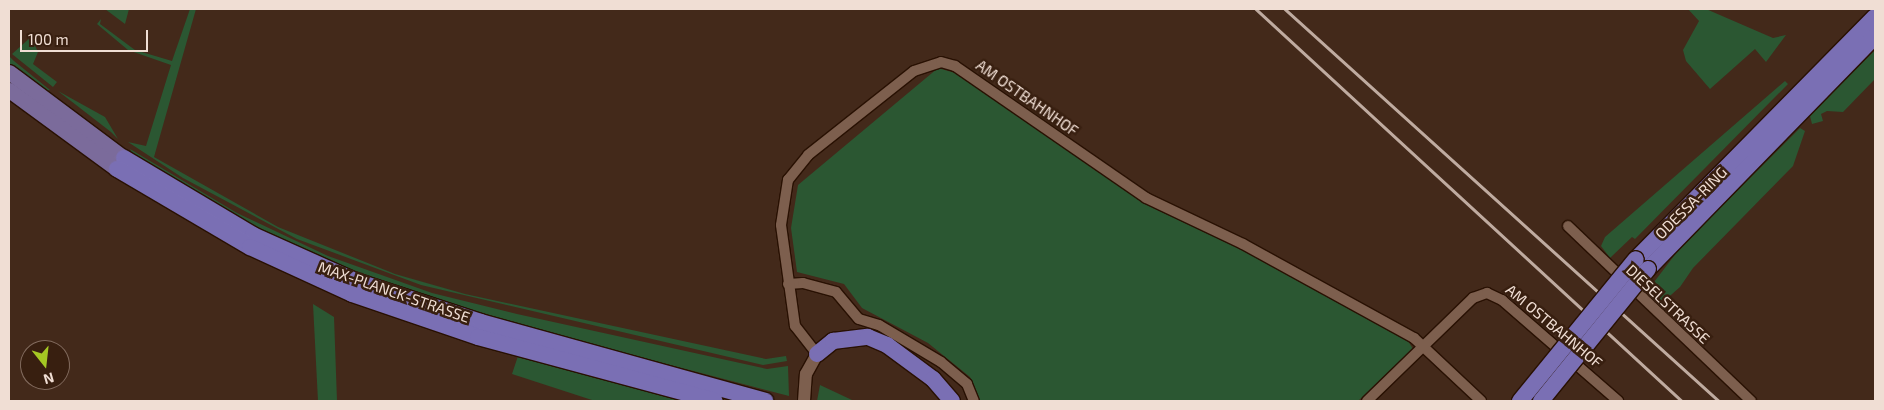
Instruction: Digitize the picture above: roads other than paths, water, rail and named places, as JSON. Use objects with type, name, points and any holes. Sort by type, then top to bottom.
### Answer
[{"type":"highway","name":"ODESSA-RING","points":[[1520,401],[1642,264],[1875,17]]},
{"type":"highway","name":"ODESSA-RING","points":[[1541,401],[1642,264],[1875,36]]},
{"type":"highway","name":"MAX-PLANCK-STRASSE","points":[[120,164],[250,247],[352,294],[478,337],[715,401]]},
{"type":"highway","name":"MAX-PLANCK-STRASSE","points":[[120,164],[253,235],[353,280],[481,322],[764,401]]},
{"type":"highway","points":[[817,354],[833,341],[868,337],[887,345],[933,379],[952,401]]},
{"type":"highway","points":[[933,379],[942,401]]},
{"type":"main road","name":"MAX-PLANCK-STRASSE","points":[[9,72],[120,164]]},
{"type":"main road","name":"MAX-PLANCK-STRASSE","points":[[9,90],[120,164]]},
{"type":"street","name":"AM OSTBAHNHOF","points":[[817,354],[795,326],[788,284],[781,210],[791,173],[914,72],[942,62],[955,66],[1146,198],[1243,244],[1424,346],[1481,401]]},
{"type":"street","name":"DIESELSTRASSE","points":[[1568,226],[1751,401]]},
{"type":"street","points":[[788,284],[811,284],[836,292],[859,319],[879,325],[941,362],[967,384],[974,401]]},
{"type":"street","name":"AM OSTBAHNHOF","points":[[1367,401],[1473,298],[1494,295],[1618,401]]},
{"type":"street","points":[[804,401],[806,374],[817,354]]},
{"type":"railway","points":[[1256,9],[1682,401]]},
{"type":"railway","points":[[1285,9],[1719,401]]}]
